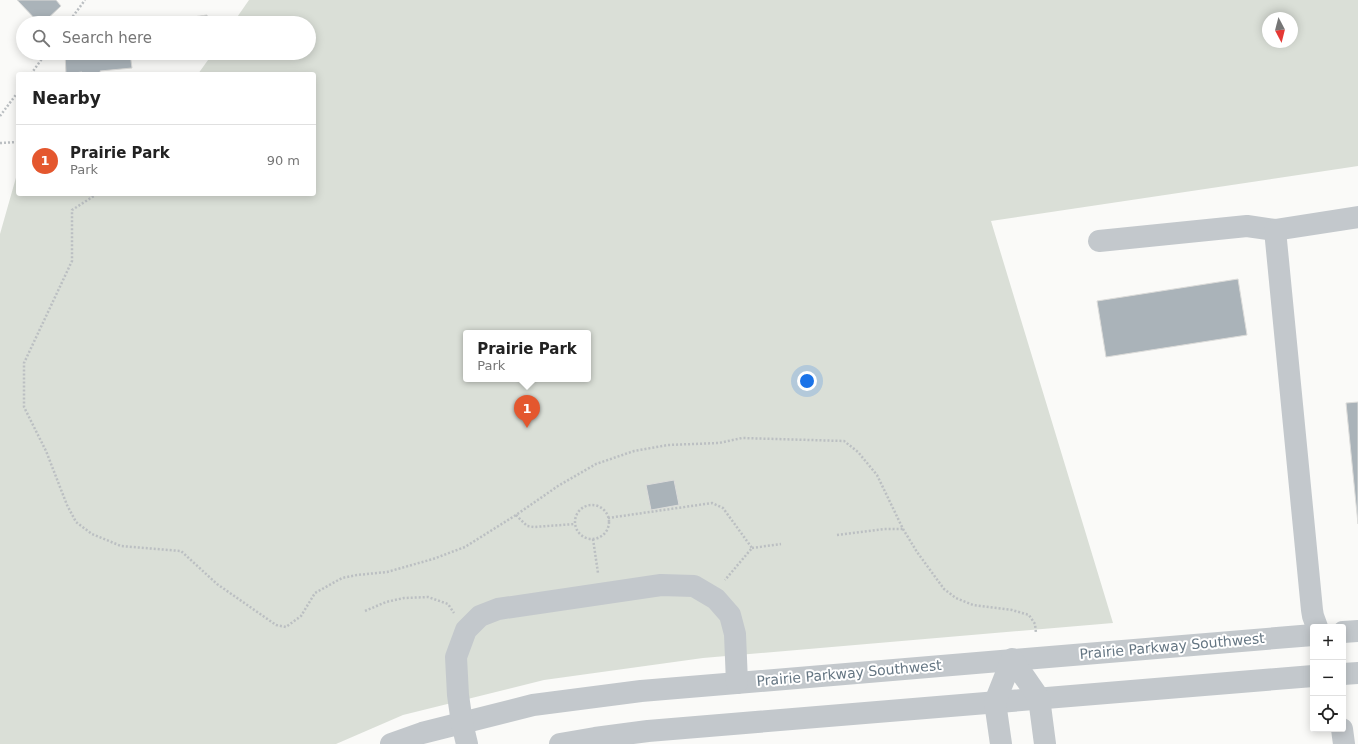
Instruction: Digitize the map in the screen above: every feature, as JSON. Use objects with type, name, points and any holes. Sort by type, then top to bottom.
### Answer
[{"type":"street","points":[[1099,241],[1247,226],[1275,230],[1358,217]]},
{"type":"street","points":[[1275,230],[1312,610],[1316,624]]},
{"type":"street","points":[[467,744],[456,684],[456,657],[466,630],[480,616],[498,609],[661,585],[694,586],[716,599],[730,615],[735,634],[737,683]]},
{"type":"street","points":[[1346,632],[1358,631]]},
{"type":"street","name":"Prairie Parkway Southwest","points":[[391,744],[422,733],[533,705],[641,691],[1310,635]]},
{"type":"street","points":[[1012,660],[1039,698],[1045,744]]},
{"type":"street","points":[[1001,744],[995,702],[1012,660]]},
{"type":"street","points":[[1346,674],[1358,673]]},
{"type":"street","points":[[560,744],[595,738],[648,732],[1310,676]]},
{"type":"street","points":[[1342,732],[1344,744]]},
{"type":"path","points":[[73,16],[85,0]]},
{"type":"path","points":[[32,72],[41,60]]},
{"type":"path","points":[[0,116],[16,95]]},
{"type":"path","points":[[0,143],[16,142]]},
{"type":"path","points":[[94,196],[72,210],[72,261],[24,364],[24,407],[46,451],[67,505],[76,522],[92,534],[121,546],[181,551],[218,584],[276,625],[286,627],[301,616],[315,593],[342,578],[387,572],[433,560],[465,547],[516,515],[558,486],[596,464],[634,451],[668,445],[719,443],[742,438],[844,441],[858,452],[878,475],[902,529],[932,574],[944,589],[956,598],[973,605],[1012,610],[1029,615],[1035,624],[1036,633]]},
{"type":"path","points":[[608,518],[712,503],[723,508],[752,548]]},
{"type":"path","points":[[590,505],[601,507],[605,511],[608,518],[608,527],[606,532],[602,536],[593,539],[585,538],[581,535],[575,524],[576,514],[585,506],[590,505]]},
{"type":"path","points":[[516,515],[527,526],[575,524]]},
{"type":"path","points":[[837,535],[884,529],[902,529]]},
{"type":"path","points":[[593,539],[601,594]]},
{"type":"path","points":[[713,597],[721,585],[752,548],[781,544]]},
{"type":"path","points":[[364,611],[386,602],[404,598],[428,596],[448,604],[466,630]]},
{"type":"shaded area","points":[[249,0],[1358,0],[1358,166],[991,221],[1113,623],[703,658],[544,680],[403,715],[336,744],[0,744],[0,234],[16,178],[16,196],[316,196],[316,72],[199,72],[208,60],[316,60],[316,16],[238,16]]},
{"type":"building","points":[[17,0],[56,0],[61,6],[50,16],[32,16]]},
{"type":"building","points":[[65,60],[131,60],[132,68],[100,72],[66,72]]},
{"type":"building","points":[[1238,279],[1247,335],[1106,357],[1097,301]]},
{"type":"building","points":[[1358,402],[1358,524],[1346,403]]},
{"type":"building","points":[[674,480],[679,505],[651,510],[646,485]]},
{"type":"place","name":"Prairie Park","points":[[527,428]]}]
